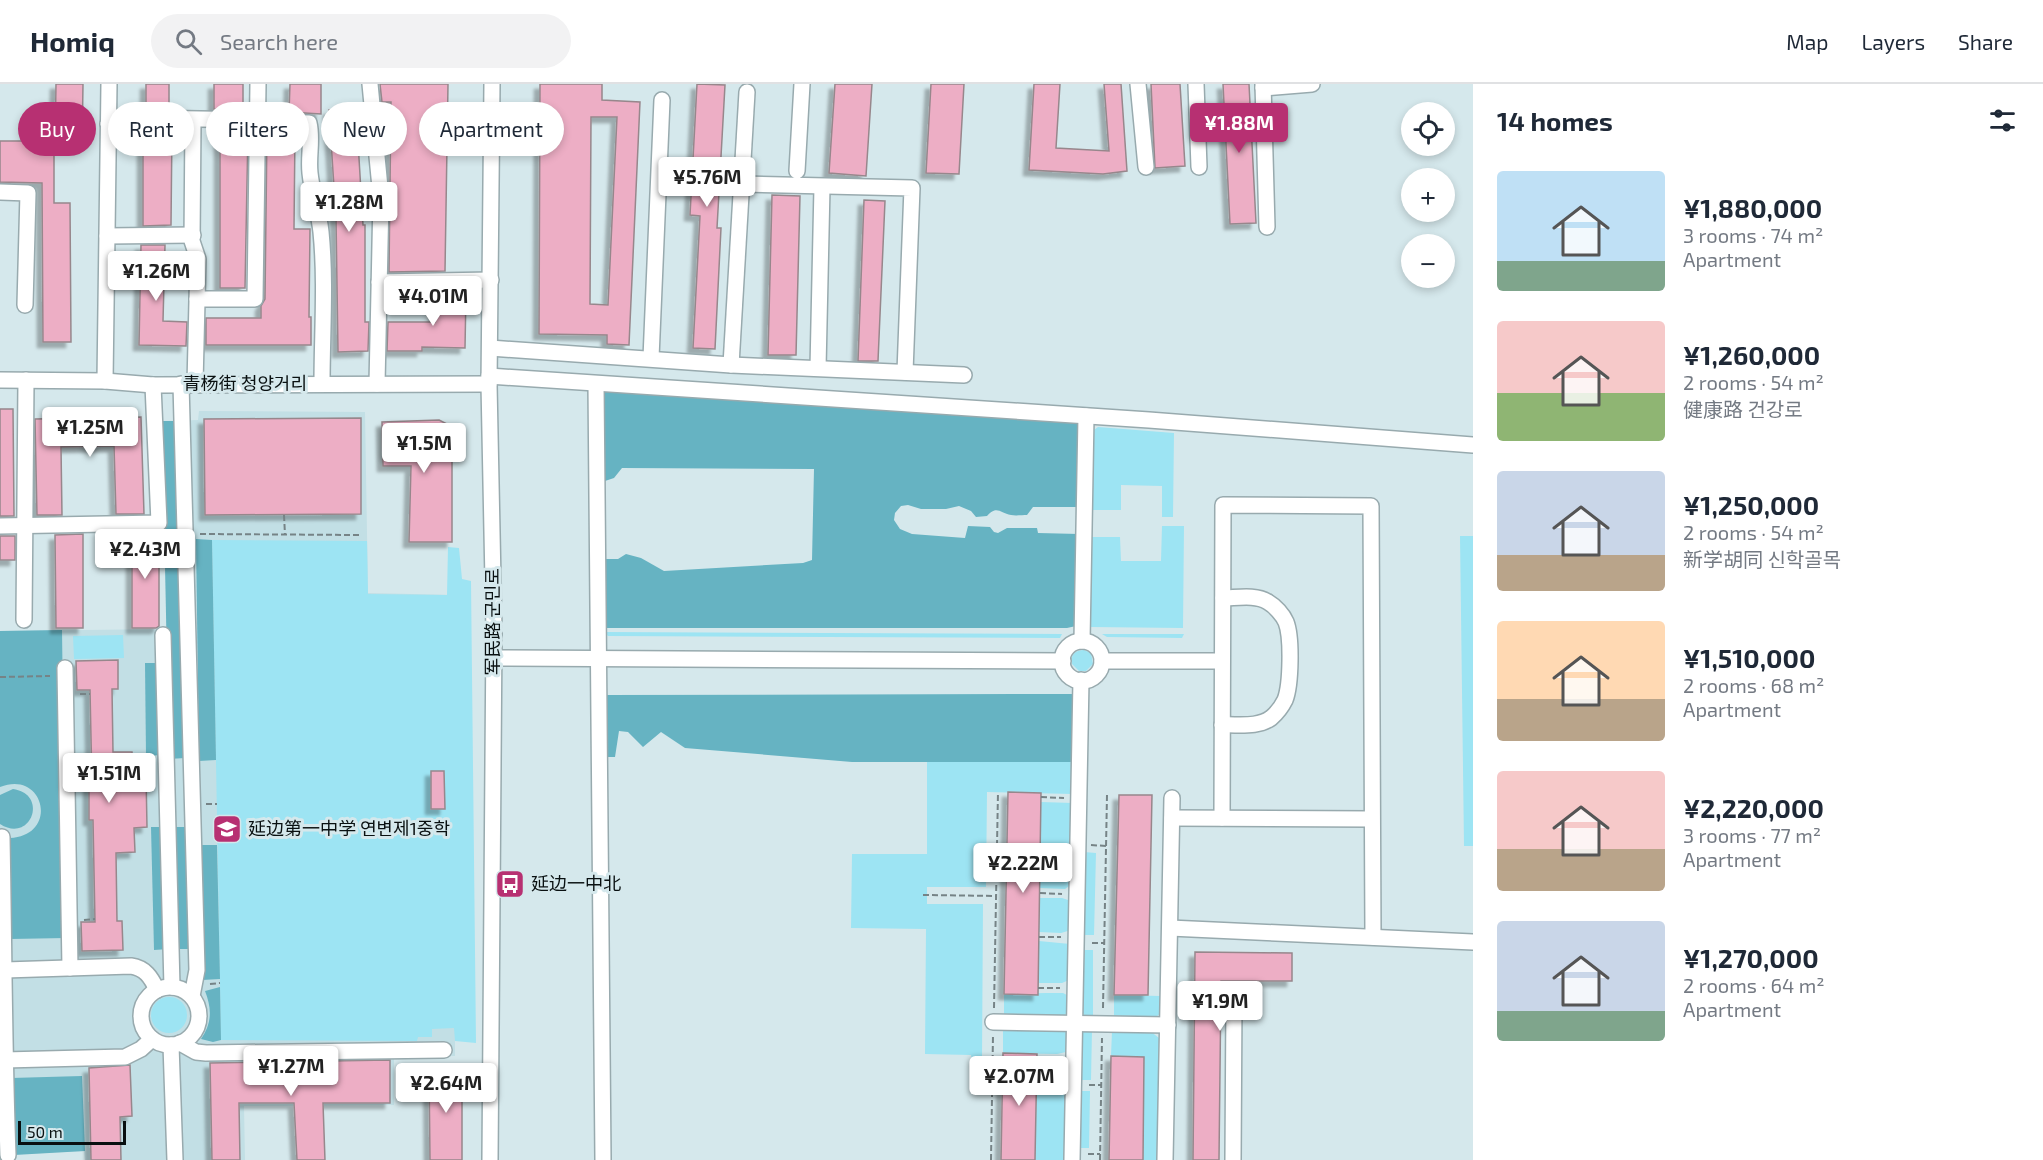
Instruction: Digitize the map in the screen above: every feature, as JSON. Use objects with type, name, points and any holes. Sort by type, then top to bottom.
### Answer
[{"type":"street","points":[[109,84],[109,102]]},
{"type":"street","points":[[258,84],[258,102]]},
{"type":"street","points":[[370,84],[381,198],[377,384]]},
{"type":"street","name":"军民路 군민로","points":[[490,1160],[494,658],[489,380],[492,84]]},
{"type":"street","points":[[797,171],[802,84]]},
{"type":"street","points":[[1138,84],[1146,167]]},
{"type":"street","points":[[1196,84],[1199,166]]},
{"type":"street","points":[[1268,227],[1263,86],[1312,84]]},
{"type":"street","points":[[731,365],[747,92]]},
{"type":"street","points":[[651,358],[662,100]]},
{"type":"street","points":[[309,123],[311,132],[310,174],[317,203],[322,255],[322,384]]},
{"type":"street","points":[[105,381],[108,124]]},
{"type":"street","points":[[192,996],[197,970],[185,534],[188,384],[197,299],[198,259],[192,235],[193,156]]},
{"type":"street","points":[[197,299],[255,299],[257,156]]},
{"type":"street","points":[[742,184],[912,188],[905,372]]},
{"type":"street","points":[[818,368],[822,187]]},
{"type":"street","points":[[0,192],[28,192],[26,305]]},
{"type":"street","points":[[107,236],[192,235]]},
{"type":"street","points":[[379,282],[491,280]]},
{"type":"street","points":[[490,348],[731,365],[964,375]]},
{"type":"street","name":"青杨街 청양거리","points":[[0,380],[153,384],[377,384],[489,380],[596,384],[1086,416],[1473,445]]},
{"type":"street","points":[[24,620],[26,380]]},
{"type":"street","points":[[0,526],[159,523],[153,384]]},
{"type":"street","points":[[596,384],[603,1160]]},
{"type":"street","points":[[1082,641],[1086,416]]},
{"type":"street","points":[[1222,818],[1223,505],[1371,506],[1373,937]]},
{"type":"street","points":[[1222,725],[1256,724],[1271,718],[1280,710],[1286,699],[1289,684],[1289,635],[1286,622],[1278,611],[1267,601],[1258,598],[1223,597]]},
{"type":"street","points":[[163,635],[164,988]]},
{"type":"street","points":[[1082,641],[1094,645],[1102,661],[1098,673],[1082,680],[1070,676],[1063,661],[1071,645],[1082,641]]},
{"type":"street","points":[[494,658],[1063,661]]},
{"type":"street","points":[[1102,661],[1222,661]]},
{"type":"street","points":[[65,672],[70,968]]},
{"type":"street","points":[[1072,1160],[1082,680]]},
{"type":"street","points":[[1165,1160],[1172,798]]},
{"type":"street","points":[[1172,818],[1371,819]]},
{"type":"street","points":[[2,837],[5,970],[4,1060],[8,1155]]},
{"type":"street","points":[[1170,928],[1473,942]]},
{"type":"street","points":[[5,970],[139,967],[164,988]]},
{"type":"street","points":[[175,1044],[194,1032],[199,1014],[192,996],[185,990],[164,988],[149,995],[143,1004],[141,1023],[145,1032],[161,1044],[175,1044],[196,1052],[444,1050]]},
{"type":"street","points":[[1233,1160],[1234,998]]},
{"type":"street","points":[[993,1022],[1168,1025]]},
{"type":"street","points":[[4,1060],[125,1057],[141,1049],[152,1039]]},
{"type":"street","points":[[175,1044],[175,1160]]},
{"type":"path","points":[[284,514],[285,535]]},
{"type":"path","points":[[185,534],[360,535]]},
{"type":"path","points":[[0,677],[65,672]]},
{"type":"path","points":[[991,1160],[998,792]]},
{"type":"path","points":[[1100,1160],[1107,795]]},
{"type":"path","points":[[1041,797],[1079,798]]},
{"type":"path","points":[[1040,894],[1077,894]]},
{"type":"path","points":[[923,895],[996,896]]},
{"type":"path","points":[[1039,937],[1076,937]]},
{"type":"path","points":[[1038,988],[1075,988]]},
{"type":"path","points":[[1036,1059],[1074,1060]]},
{"type":"shaded area","points":[[608,390],[1078,421],[1079,507],[1033,507],[1027,515],[1011,515],[996,510],[987,516],[976,517],[971,511],[959,506],[946,509],[921,509],[908,505],[901,506],[895,513],[894,520],[900,529],[912,534],[965,538],[968,526],[990,527],[998,533],[1007,528],[1037,528],[1038,533],[1079,534],[1076,626],[1067,628],[604,628],[603,559],[618,559],[626,554],[641,558],[664,571],[803,563],[812,560],[814,469],[622,468],[614,478],[602,482],[603,393]]},
{"type":"shaded area","name":"延边第一中学 연변제1중학","points":[[199,411],[365,412],[368,593],[455,595],[455,1056],[394,1057],[394,1105],[244,1106],[245,1160],[85,1160],[84,1151],[4,1155],[4,1160],[0,1160],[0,631],[167,629],[162,421],[198,420]]},
{"type":"shaded area","points":[[162,421],[176,421],[185,758],[169,759]]},
{"type":"shaded area","points":[[1098,427],[1174,433],[1173,517],[1162,517],[1162,486],[1121,485],[1121,510],[1092,510],[1094,430]]},
{"type":"shaded area","points":[[1162,526],[1184,526],[1183,628],[1090,627],[1091,537],[1120,537],[1121,561],[1161,561]]},
{"type":"shaded area","points":[[1460,536],[1473,536],[1473,846],[1464,846]]},
{"type":"shaded area","points":[[196,539],[212,540],[216,760],[199,761]]},
{"type":"shaded area","points":[[212,540],[367,541],[368,594],[447,595],[448,547],[459,548],[462,579],[471,581],[476,1043],[455,1041],[454,1028],[432,1029],[432,1037],[418,1037],[417,1041],[221,1040]]},
{"type":"shaded area","points":[[62,630],[66,938],[10,939],[10,838],[26,834],[36,826],[40,816],[40,805],[36,794],[27,787],[15,784],[0,787],[0,631]]},
{"type":"shaded area","points":[[604,632],[1062,634],[1060,638],[608,636]]},
{"type":"shaded area","points":[[1102,634],[1184,634],[1182,638],[1107,637]]},
{"type":"shaded area","points":[[123,635],[124,658],[74,659],[73,636]]},
{"type":"shaded area","points":[[1084,650],[1091,653],[1093,664],[1086,671],[1079,671],[1072,664],[1072,658],[1076,652]]},
{"type":"shaded area","points":[[145,663],[160,663],[162,755],[146,756]]},
{"type":"shaded area","points":[[1074,694],[1073,762],[852,762],[685,748],[661,732],[643,747],[628,732],[619,731],[615,757],[606,757],[606,695]]},
{"type":"shaded area","points":[[927,762],[1073,762],[1073,794],[987,792],[986,887],[927,887],[927,904],[983,904],[982,1061],[972,1061],[971,1055],[925,1054],[926,929],[851,928],[852,854],[927,854]]},
{"type":"shaded area","points":[[13,789],[24,793],[31,799],[33,808],[32,816],[20,828],[0,824],[0,795]]},
{"type":"shaded area","points":[[1041,802],[1073,803],[1072,884],[1065,889],[1040,888]]},
{"type":"shaded area","points":[[151,827],[166,827],[169,949],[154,950]]},
{"type":"shaded area","points":[[175,827],[187,827],[189,949],[177,949]]},
{"type":"shaded area","points":[[202,845],[217,845],[220,979],[202,980]]},
{"type":"shaded area","points":[[1084,852],[1096,853],[1094,935],[1083,935]]},
{"type":"shaded area","points":[[1040,898],[1062,898],[1071,901],[1071,930],[1061,933],[1039,932]]},
{"type":"shaded area","points":[[1039,941],[1070,944],[1069,980],[1062,983],[1039,983]]},
{"type":"shaded area","points":[[1082,950],[1093,950],[1093,1018],[1086,1017],[1082,1012]]},
{"type":"shaded area","points":[[220,987],[221,1040],[213,1042],[201,1039],[210,1016],[205,991]]},
{"type":"shaded area","points":[[1063,993],[1069,996],[1069,1007],[1063,1016],[1004,1016],[1004,994]]},
{"type":"shaded area","points":[[1114,995],[1161,996],[1160,1014],[1154,1018],[1114,1018]]},
{"type":"shaded area","points":[[169,997],[182,1002],[187,1015],[182,1028],[169,1033],[156,1028],[151,1015],[156,1002]]},
{"type":"shaded area","points":[[1003,1028],[1062,1030],[1067,1033],[1066,1052],[1057,1054],[1003,1053]]},
{"type":"shaded area","points":[[1084,1030],[1092,1030],[1091,1080],[1078,1080],[1080,1035]]},
{"type":"shaded area","points":[[1112,1031],[1150,1031],[1159,1038],[1157,1160],[1143,1160],[1144,1057],[1111,1056]]},
{"type":"shaded area","points":[[1037,1063],[1066,1065],[1064,1160],[1035,1160]]},
{"type":"shaded area","points":[[82,1076],[85,1151],[14,1155],[11,1078]]},
{"type":"shaded area","points":[[1078,1091],[1090,1091],[1089,1148],[1077,1148]]},
{"type":"building","points":[[56,84],[83,84],[83,102],[56,102]]},
{"type":"building","points":[[146,84],[169,84],[169,102],[146,102]]},
{"type":"building","points":[[214,84],[243,84],[243,102],[214,102]]},
{"type":"building","points":[[290,84],[321,84],[321,114],[309,113],[309,102],[289,102]]},
{"type":"building","points":[[380,84],[448,84],[448,102],[419,102],[419,156],[447,156],[445,271],[389,272],[390,156],[407,156],[407,102],[382,102]]},
{"type":"building","points":[[540,84],[602,84],[602,100],[640,102],[629,345],[607,344],[607,335],[539,334],[540,156],[564,156],[564,102],[540,102]],"holes":[[[591,117],[617,117],[608,305],[590,304]]]},
{"type":"building","points":[[697,84],[725,85],[717,228],[721,228],[715,349],[693,348],[700,216],[690,215]]},
{"type":"building","points":[[835,84],[872,84],[866,176],[829,173]]},
{"type":"building","points":[[931,84],[964,84],[959,174],[926,173]]},
{"type":"building","points":[[1034,84],[1060,84],[1056,148],[1109,151],[1104,84],[1121,84],[1127,171],[1103,174],[1029,170]]},
{"type":"building","points":[[1151,84],[1180,84],[1185,166],[1155,168]]},
{"type":"building","points":[[1223,84],[1249,84],[1256,223],[1230,224]]},
{"type":"building","points":[[0,141],[18,141],[18,156],[54,156],[54,203],[70,203],[71,342],[43,342],[42,183],[0,182]]},
{"type":"building","points":[[143,156],[172,156],[171,225],[143,226]]},
{"type":"building","points":[[220,156],[248,156],[245,288],[220,288]]},
{"type":"building","points":[[267,156],[295,156],[294,229],[310,229],[311,345],[206,345],[206,318],[261,318],[261,306],[265,299]]},
{"type":"building","points":[[332,156],[359,156],[363,225],[365,225],[365,322],[369,322],[368,351],[338,352],[336,218]]},
{"type":"building","points":[[772,195],[800,196],[796,355],[768,355]]},
{"type":"building","points":[[864,200],[885,201],[878,361],[858,361]]},
{"type":"building","points":[[141,245],[165,245],[163,321],[187,322],[186,346],[139,345]]},
{"type":"building","points":[[435,293],[466,293],[465,348],[422,347],[422,351],[387,351],[388,322],[435,322]]},
{"type":"building","points":[[0,409],[13,409],[14,516],[0,516]]},
{"type":"building","points":[[141,417],[144,514],[116,514],[114,446],[61,447],[62,515],[37,515],[35,419]]},
{"type":"building","points":[[361,418],[361,514],[205,515],[204,419]]},
{"type":"building","points":[[439,420],[449,425],[452,433],[452,542],[409,542],[411,466],[383,466],[382,422]]},
{"type":"building","points":[[132,533],[159,533],[159,626],[156,628],[132,628]]},
{"type":"building","points":[[83,534],[83,628],[56,628],[55,535]]},
{"type":"building","points":[[0,536],[15,536],[15,560],[0,560]]},
{"type":"building","points":[[118,660],[118,689],[112,689],[113,752],[132,752],[133,775],[146,774],[147,827],[134,828],[135,852],[116,853],[117,921],[122,921],[123,950],[82,951],[81,922],[95,922],[93,820],[89,820],[89,784],[92,784],[90,690],[77,690],[76,661]]},
{"type":"building","points":[[431,771],[444,771],[445,809],[431,809]]},
{"type":"building","points":[[1008,792],[1041,793],[1038,995],[1004,994]]},
{"type":"building","points":[[1119,795],[1152,795],[1148,995],[1114,995]]},
{"type":"building","points":[[1195,952],[1292,953],[1292,981],[1221,981],[1219,1160],[1193,1160]]},
{"type":"building","points":[[1003,1053],[1037,1054],[1035,1160],[1001,1160]]},
{"type":"building","points":[[1111,1056],[1144,1057],[1143,1160],[1109,1160]]},
{"type":"building","points":[[390,1060],[390,1103],[323,1103],[325,1160],[297,1160],[294,1103],[239,1103],[240,1160],[212,1160],[210,1063]]},
{"type":"building","points":[[130,1065],[132,1116],[120,1117],[121,1160],[91,1160],[89,1068]]},
{"type":"building","points":[[429,1069],[462,1069],[462,1160],[430,1160]]},
{"type":"place","name":"延边第一中学 연변제1중학","points":[[227,829]]},
{"type":"place","name":"延边一中北","points":[[510,884]]}]
